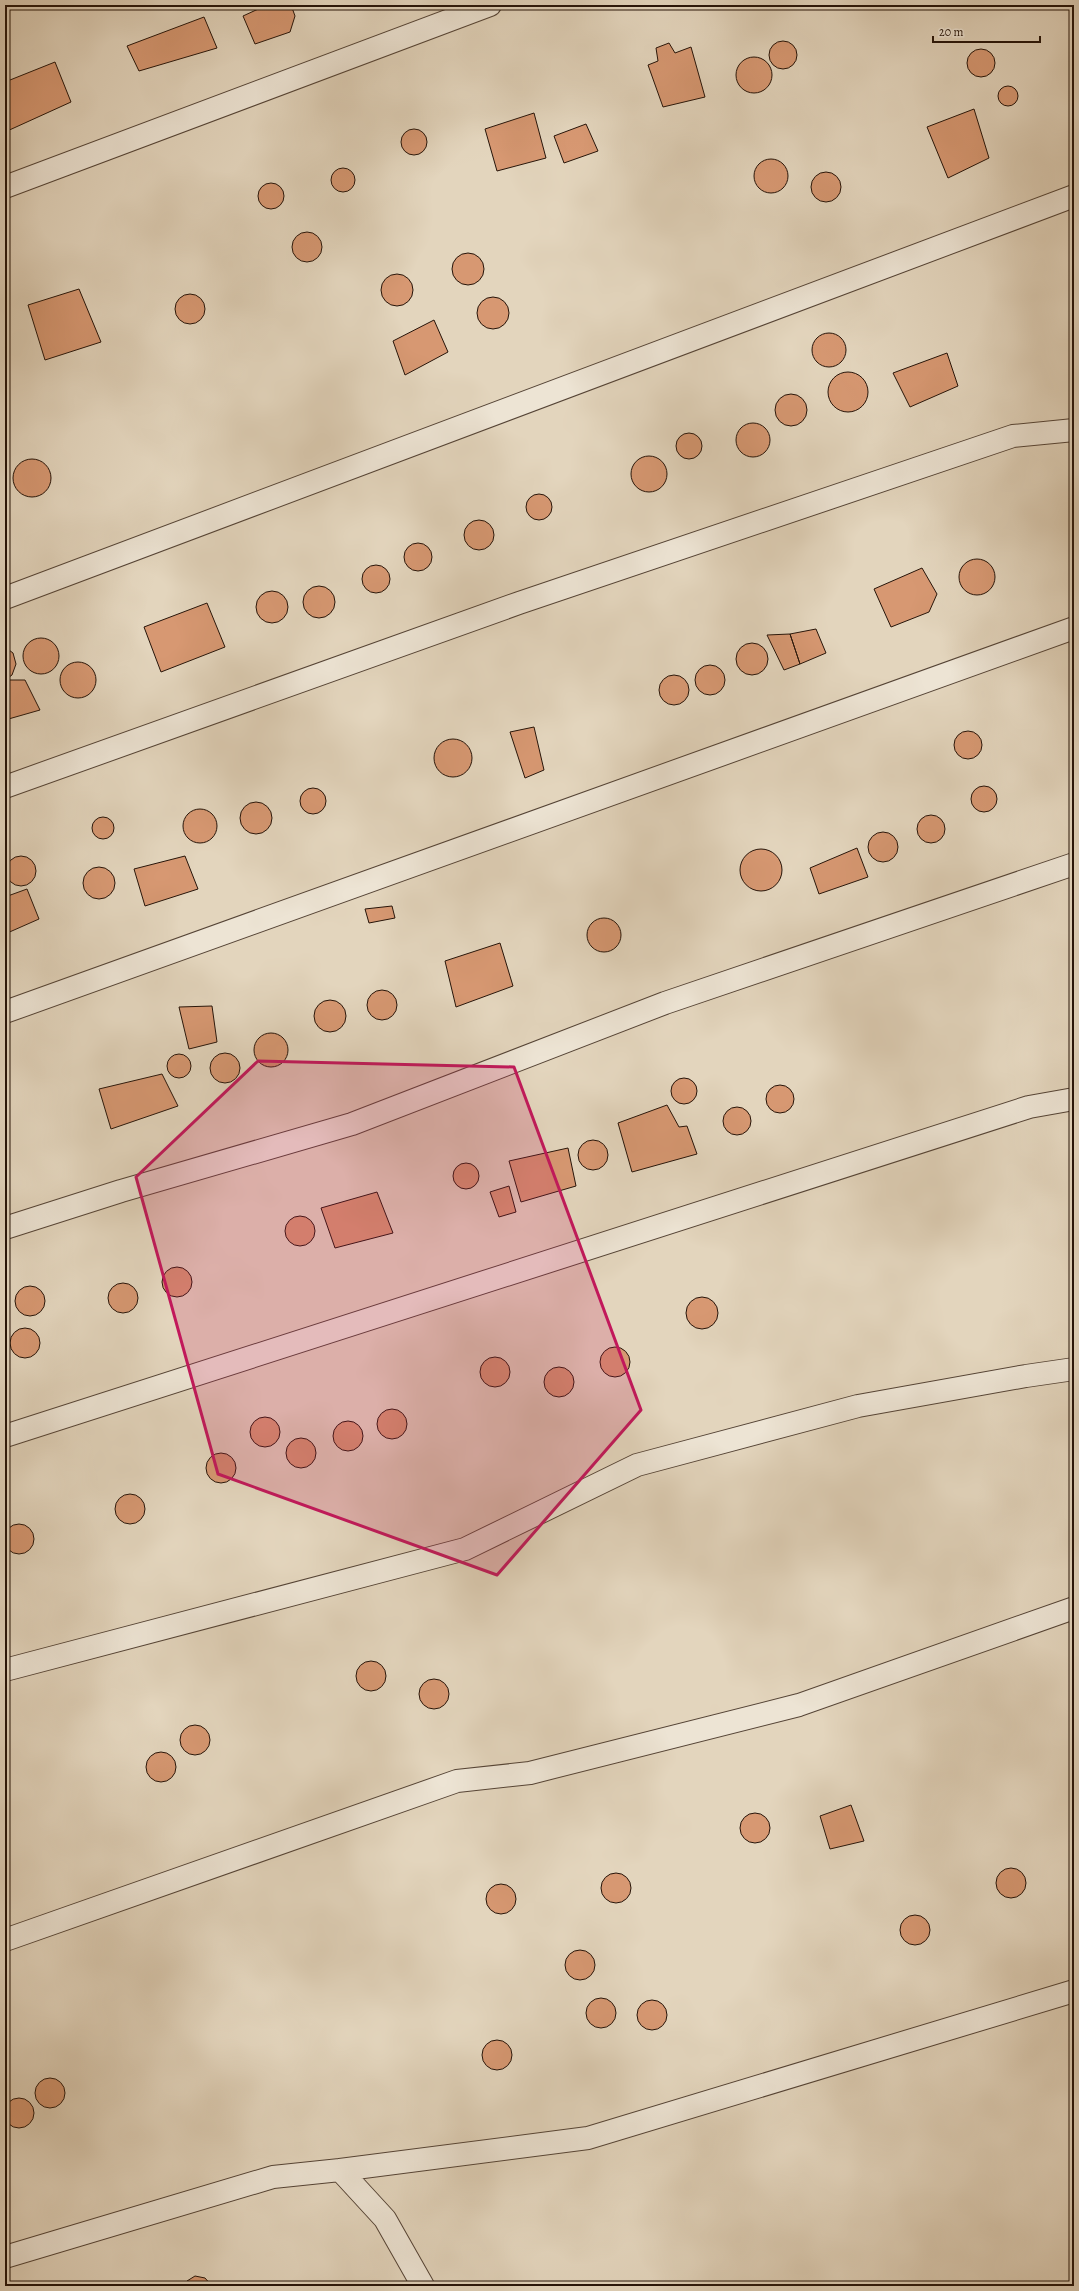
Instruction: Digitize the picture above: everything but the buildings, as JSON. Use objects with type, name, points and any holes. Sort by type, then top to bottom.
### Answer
[{"type":"street","points":[[5,187],[490,5]]},
{"type":"street","points":[[5,598],[1074,196]]},
{"type":"street","points":[[5,787],[519,603],[1005,438],[1074,430]]},
{"type":"street","points":[[5,1012],[1074,628]]},
{"type":"street","points":[[5,1228],[121,1191],[352,1124],[665,1003],[1074,864]]},
{"type":"street","points":[[5,1436],[1029,1107],[1074,1100]]},
{"type":"street","points":[[5,1670],[465,1549],[637,1464],[858,1406],[1026,1376],[1074,1369]]},
{"type":"street","points":[[5,1940],[457,1781],[530,1773],[799,1706],[1074,1608]]},
{"type":"street","points":[[5,2257],[273,2177],[340,2170],[588,2138],[1074,1991]]},
{"type":"street","points":[[340,2170],[385,2219],[423,2286]]},
{"type":"highlighted area","points":[[258,1061],[514,1067],[641,1410],[497,1575],[218,1474],[136,1177]]}]
